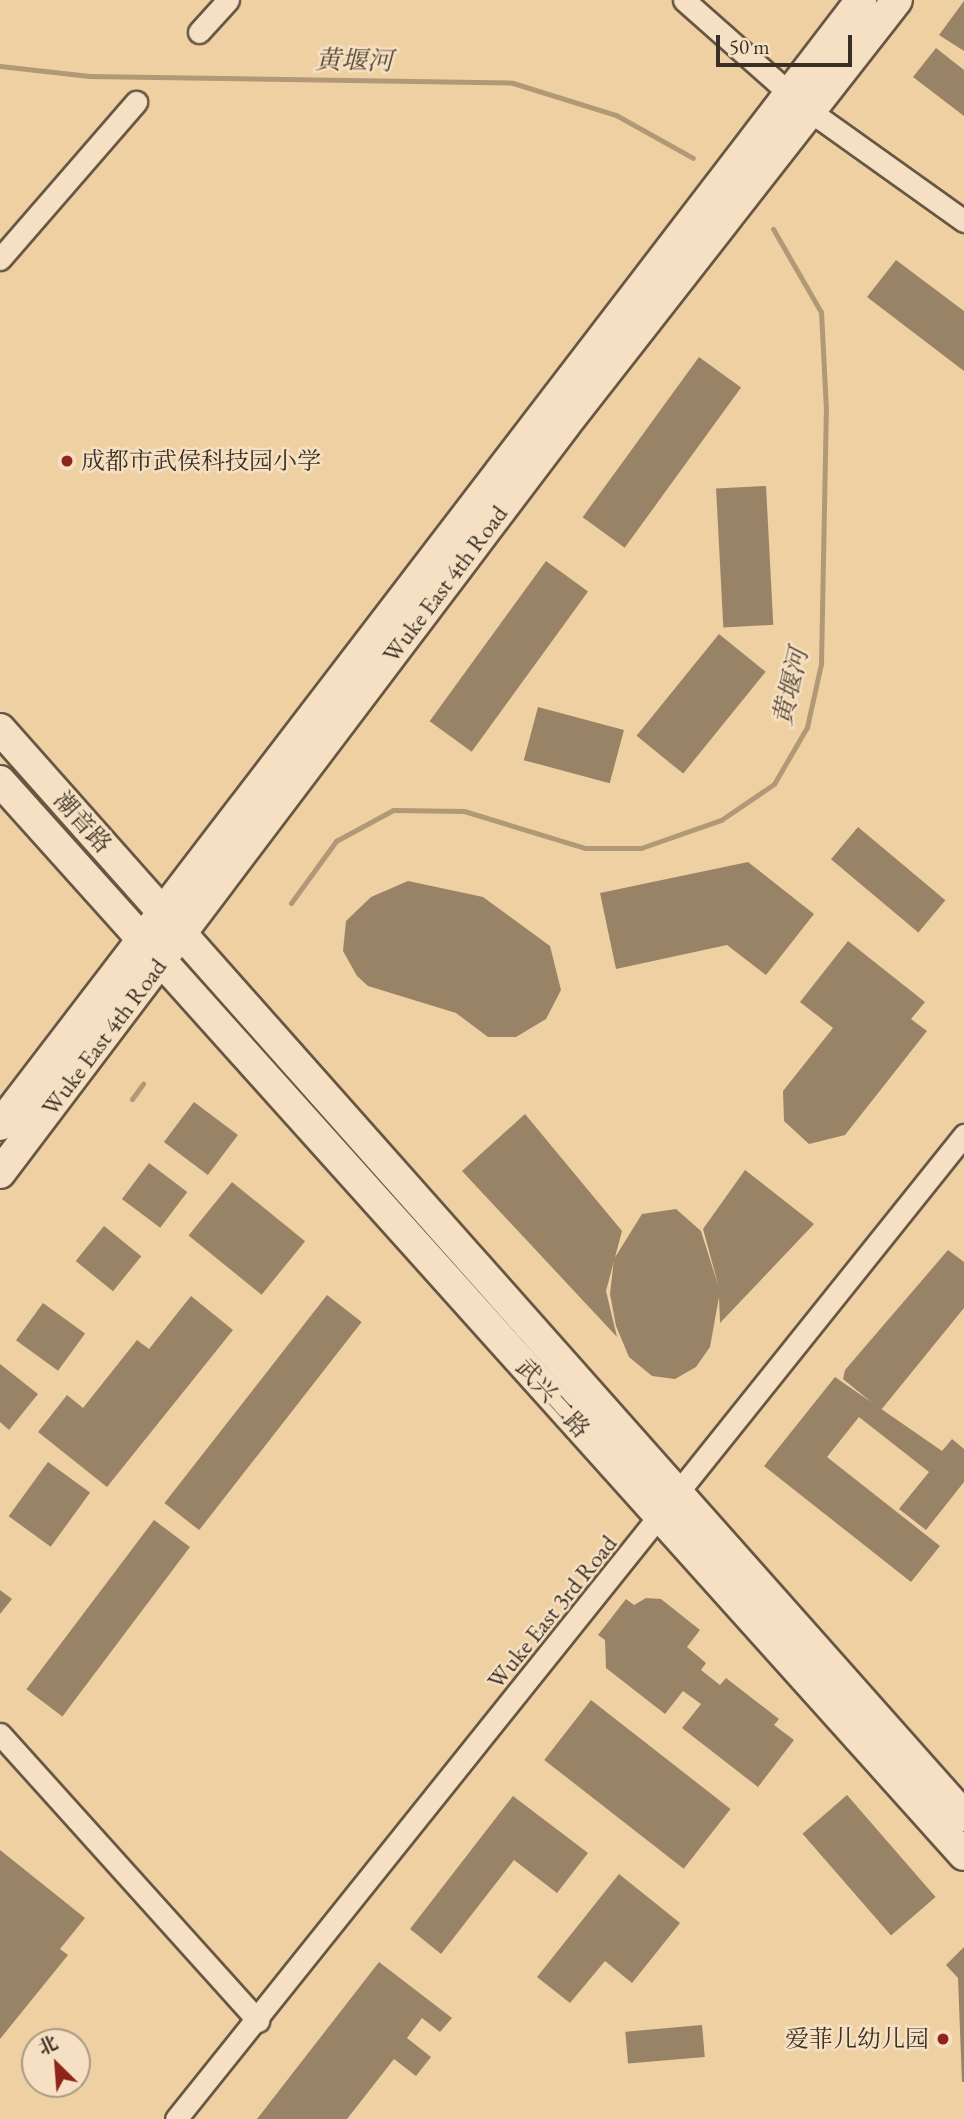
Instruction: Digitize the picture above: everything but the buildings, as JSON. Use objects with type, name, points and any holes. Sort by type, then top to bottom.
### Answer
[{"type":"street","points":[[199,32],[228,0]]},
{"type":"street","points":[[684,0],[798,99],[964,222]]},
{"type":"street","name":"Wuke East 4th Road","points":[[798,99],[876,28],[897,0]]},
{"type":"street","points":[[876,28],[904,0]]},
{"type":"street","name":"Wuke East 4th Road","points":[[0,1125],[175,923],[798,99],[854,7]]},
{"type":"street","points":[[0,259],[136,102]]},
{"type":"street","name":"潮音路","points":[[0,729],[175,923],[668,1508]]},
{"type":"street","name":"潮音路","points":[[0,781],[153,950]]},
{"type":"street","name":"Wuke East 4th Road","points":[[0,1173],[153,950]]},
{"type":"street","name":"武兴二路","points":[[153,950],[668,1508],[964,1855]]},
{"type":"street","name":"Wuke East 3rd Road","points":[[176,2119],[258,2021],[964,1135]]},
{"type":"street","points":[[668,1508],[964,1816]]},
{"type":"street","points":[[0,1734],[258,2021]]},
{"type":"waterway","name":"黄堰河","points":[[0,66],[89,76],[513,83],[616,115],[693,158]]},
{"type":"waterway","name":"黄堰河","points":[[291,903],[336,841],[393,810],[464,811],[585,848],[641,848],[721,820],[774,784],[807,727],[821,664],[826,410],[821,312],[773,229]]},
{"type":"waterway","name":"黄堰河","points":[[132,1099],[143,1084]]},
{"type":"place","name":"成都市武侯科技园小学","points":[[67,461]]},
{"type":"place","name":"爱菲儿幼儿园","points":[[943,2039]]}]
